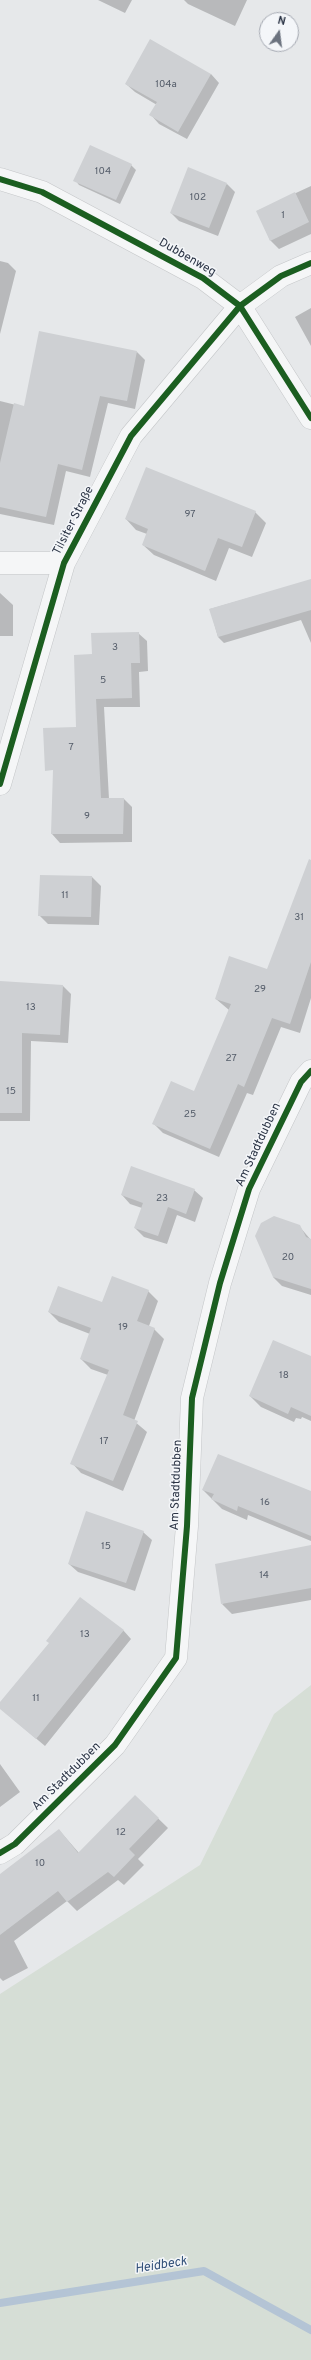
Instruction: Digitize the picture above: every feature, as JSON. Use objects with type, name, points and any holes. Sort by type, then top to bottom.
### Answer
[{"type":"street","name":"Dubbenweg","points":[[0,179],[42,192],[203,278],[240,306],[311,418]]},
{"type":"street","name":"Tilsiter Straße","points":[[0,784],[64,563],[131,436],[240,306],[281,276],[311,263]]},
{"type":"street","points":[[0,563],[64,563]]},
{"type":"street","name":"Am Stadtdubben","points":[[0,1853],[15,1844],[115,1745],[176,1658],[187,1526],[192,1398],[220,1283],[249,1189],[300,1082],[311,1071]]},
{"type":"shaded area","points":[[311,1685],[311,2360],[0,2360],[0,1994],[200,1865],[274,1714]]},
{"type":"building","points":[[150,39],[211,74],[178,132],[149,115],[157,102],[125,84]]},
{"type":"building","points":[[90,145],[132,164],[116,200],[73,181]]},
{"type":"building","points":[[188,167],[227,183],[209,228],[170,213]]},
{"type":"building","points":[[295,192],[309,222],[270,241],[256,211]]},
{"type":"building","points":[[39,331],[137,351],[127,401],[100,396],[82,470],[58,464],[46,517],[0,507],[0,463],[14,403],[24,406]]},
{"type":"building","points":[[146,467],[256,511],[242,547],[218,538],[205,571],[142,545],[148,529],[125,519]]},
{"type":"building","points":[[311,579],[311,610],[218,637],[209,609]]},
{"type":"building","points":[[139,632],[140,663],[131,663],[132,698],[96,699],[101,798],[124,798],[123,834],[51,834],[53,770],[45,771],[43,728],[76,727],[74,655],[92,654],[91,633]]},
{"type":"building","points":[[309,859],[311,860],[311,962],[290,1024],[272,1018],[244,1087],[238,1084],[210,1149],[152,1124],[171,1081],[194,1091],[231,1004],[215,999],[229,956],[267,969]]},
{"type":"building","points":[[40,875],[92,876],[91,917],[38,916]]},
{"type":"building","points":[[0,981],[63,985],[60,1035],[22,1033],[22,1113],[0,1113]]},
{"type":"building","points":[[131,1166],[195,1189],[186,1214],[168,1207],[158,1236],[134,1228],[143,1203],[121,1195]]},
{"type":"building","points":[[274,1216],[300,1225],[306,1237],[311,1239],[311,1289],[273,1277],[255,1236],[261,1223]]},
{"type":"building","points":[[112,1276],[149,1290],[137,1321],[155,1328],[123,1415],[138,1421],[113,1481],[70,1464],[109,1370],[80,1359],[91,1328],[48,1312],[58,1286],[102,1302]]},
{"type":"building","points":[[273,1340],[311,1356],[311,1416],[291,1407],[288,1414],[249,1396]]},
{"type":"building","points":[[218,1454],[311,1491],[311,1536],[238,1506],[237,1511],[211,1499],[214,1494],[202,1490]]},
{"type":"building","points":[[86,1511],[144,1531],[126,1583],[68,1564]]},
{"type":"building","points":[[311,1545],[311,1588],[221,1604],[215,1564]]},
{"type":"building","points":[[80,1597],[124,1630],[36,1739],[0,1709],[0,1702],[49,1643],[46,1641]]},
{"type":"building","points":[[135,1795],[159,1818],[129,1849],[135,1855],[114,1877],[108,1872],[67,1902],[58,1891],[0,1935],[0,1874],[59,1829],[78,1853]]},
{"type":"waterway","name":"Heidbeck","points":[[0,2303],[204,2271],[311,2330]]},
{"type":"cycle path","points":[[0,179],[42,192],[203,278],[240,306],[311,418]]},
{"type":"cycle path","points":[[0,784],[64,563],[131,436],[240,306],[281,276],[311,263]]},
{"type":"cycle path","points":[[0,1853],[15,1844],[115,1745],[176,1658],[187,1526],[192,1398],[220,1283],[249,1189],[301,1082],[311,1071]]}]
